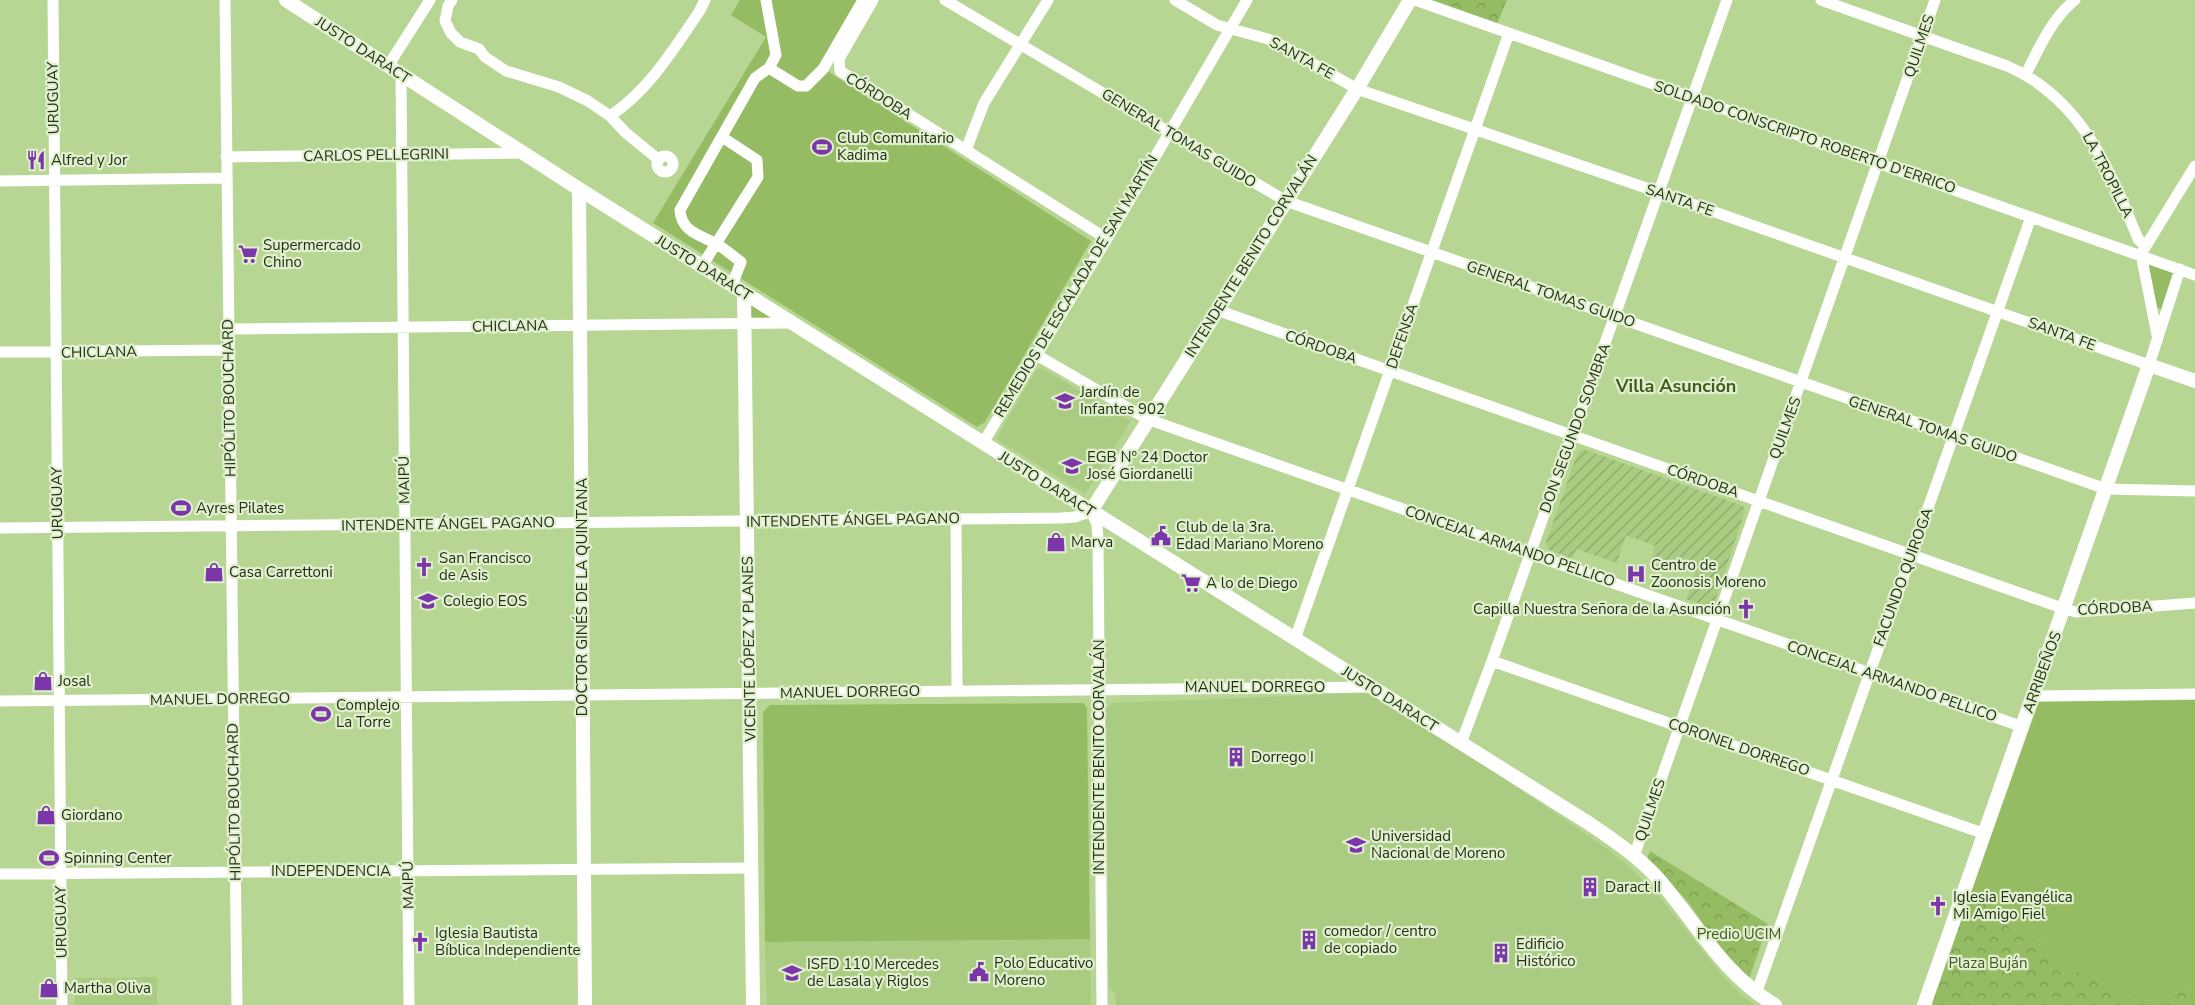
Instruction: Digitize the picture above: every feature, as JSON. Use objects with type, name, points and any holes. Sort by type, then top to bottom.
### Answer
[{"type":"street","name":"URUGUAY","points":[[53,0],[62,1005]]},
{"type":"street","name":"HIPÓLITO BOUCHARD","points":[[225,0],[237,1005]]},
{"type":"street","name":"JUSTO DARACT","points":[[286,0],[578,189],[1590,824],[1634,856],[1660,881],[1719,958],[1756,994],[1775,1005]]},
{"type":"street","points":[[388,66],[430,0]]},
{"type":"street","points":[[452,0],[448,6],[445,21],[451,33],[460,42],[479,49],[485,57],[506,72],[559,87],[588,101],[610,116],[626,133],[659,160]]},
{"type":"street","points":[[610,116],[634,99],[654,76],[699,12],[705,0]]},
{"type":"street","points":[[738,289],[741,262],[716,244],[695,235],[683,223],[680,210],[755,78],[769,68],[776,54],[777,49],[766,0]]},
{"type":"street","points":[[769,68],[798,86],[806,86],[823,69],[863,0]]},
{"type":"street","name":"CÓRDOBA","points":[[874,0],[839,59],[840,71],[1107,239]]},
{"type":"street","name":"GENERAL TOMAS GUIDO","points":[[945,0],[1286,201],[2106,489],[2195,491]]},
{"type":"street","points":[[966,150],[984,103],[1048,0]]},
{"type":"street","name":"SANTA FE","points":[[1175,0],[1217,26],[1268,39],[1357,89],[1658,192],[2195,381]]},
{"type":"street","name":"REMEDIOS DE ESCALADA DE SAN MARTÍN","points":[[983,443],[1035,354],[1107,239],[1247,0]]},
{"type":"street","name":"INTENDENTE BENITO CORVALÁN","points":[[1102,1005],[1098,540],[1097,524],[1091,511],[1147,419],[1357,89],[1410,0]]},
{"type":"street","name":"SOLDADO CONSCRIPTO ROBERTO D'ERRICO","points":[[1415,0],[2031,217],[2143,250],[2180,269],[2195,274]]},
{"type":"street","name":"DON SEGUNDO SOMBRA","points":[[1461,743],[1573,435],[1691,97],[1727,0]]},
{"type":"street","name":"LA TROPILLA","points":[[1821,0],[2026,74],[2049,91],[2081,123],[2103,161],[2143,250]]},
{"type":"street","name":"QUILMES","points":[[1634,856],[1846,258],[1935,0]]},
{"type":"street","points":[[2026,74],[2042,43],[2059,17],[2075,0]]},
{"type":"street","name":"DEFENSA","points":[[1295,639],[1509,33]]},
{"type":"street","name":"MAIPÚ","points":[[400,75],[409,1005]]},
{"type":"street","points":[[702,266],[758,177],[758,160],[722,137]]},
{"type":"street","name":"CARLOS PELLEGRINI","points":[[226,156],[525,153]]},
{"type":"street","points":[[2143,250],[2195,166]]},
{"type":"street","points":[[0,181],[227,178]]},
{"type":"street","name":"DOCTOR GINÉS DE LA QUINTANA","points":[[578,189],[585,1005]]},
{"type":"street","name":"FACUNDO QUIROGA","points":[[1756,994],[2031,217]]},
{"type":"street","name":"ARRIBEÑOS","points":[[2143,250],[2158,338]]},
{"type":"street","name":"ARRIBEÑOS","points":[[1924,1005],[2065,610],[2180,269]]},
{"type":"street","name":"VICENTE LÓPEZ Y PLANES","points":[[738,289],[744,323],[753,1005]]},
{"type":"street","name":"CÓRDOBA","points":[[1217,310],[2065,610],[2076,612],[2195,603]]},
{"type":"street","name":"CHICLANA","points":[[228,329],[792,323]]},
{"type":"street","name":"CHICLANA","points":[[0,352],[229,350]]},
{"type":"street","name":"CONCEJAL ARMANDO PELLICO","points":[[1035,354],[1147,419],[2023,727]]},
{"type":"street","name":"INTENDENTE ÁNGEL PAGANO","points":[[0,528],[956,519],[1075,517],[1091,511]]},
{"type":"street","points":[[956,519],[957,691]]},
{"type":"street","name":"CORONEL DORREGO","points":[[1492,661],[1985,834]]},
{"type":"street","name":"MANUEL DORREGO","points":[[0,702],[1371,686]]},
{"type":"street","points":[[2034,696],[2195,694]]},
{"type":"street","name":"INDEPENDENCIA","points":[[0,874],[752,868]]},
{"type":"shaded area","name":"EGB Nº 24 Doctor José Giordanelli","points":[[1042,368],[1131,421],[1085,494],[996,439],[1036,370]]},
{"type":"shaded area","points":[[1583,449],[1743,506],[1745,511],[1714,604],[1710,607],[1686,599],[1695,573],[1651,558],[1655,546],[1626,535],[1617,563],[1576,549],[1573,559],[1548,549],[1546,542],[1578,452]]},
{"type":"shaded area","name":"Universidad Nacional de Moreno","points":[[1365,693],[1383,696],[1612,852],[1632,869],[1662,900],[1721,974],[1745,998],[1755,1005],[1116,1005],[1115,993],[1109,989],[1106,708],[1112,703]]},
{"type":"shaded area","points":[[1023,938],[1090,939],[1091,1005],[767,1005],[765,942]]},
{"type":"shaded area","points":[[157,977],[157,1005],[75,1005],[75,978]]},
{"type":"green space","name":"Club Comunitario Kadima","points":[[740,0],[868,0],[827,71],[1091,241],[985,422],[977,427],[653,223],[766,37],[731,15]]},
{"type":"green space","points":[[1432,0],[1507,0],[1497,24]]},
{"type":"green space","points":[[2144,259],[2175,269],[2162,309],[2157,308]]},
{"type":"green space","points":[[750,302],[774,319],[751,317]]},
{"type":"green space","points":[[2195,700],[2195,989],[2187,989],[2152,1001],[2125,997],[2092,976],[2053,965],[2039,940],[2009,928],[2003,908],[1971,892],[2039,702]]},
{"type":"green space","points":[[1083,703],[1087,708],[1090,939],[765,942],[763,712],[770,705]]},
{"type":"green space","name":"Predio UCIM","points":[[1650,851],[1768,924],[1749,979],[1720,948],[1688,902],[1647,859]]},
{"type":"green space","name":"Plaza Buján","points":[[1971,892],[2003,908],[2009,928],[2039,940],[2053,965],[2092,976],[2125,997],[2152,1001],[2187,989],[2195,989],[2195,1005],[1934,1005],[1930,1001]]},
{"type":"place","name":"Club Comunitario Kadima","points":[[822,147]]},
{"type":"place","name":"Alfred y Jor","points":[[36,160]]},
{"type":"place","name":"Supermercado Chino","points":[[248,254]]},
{"type":"place","name":"Jardín de Infantes 902","points":[[1065,401]]},
{"type":"place","name":"EGB Nº 24 Doctor José Giordanelli","points":[[1072,466]]},
{"type":"place","name":"Ayres Pilates","points":[[181,508]]},
{"type":"place","name":"Club de la 3ra. Edad Mariano Moreno","points":[[1161,536]]},
{"type":"place","name":"Marva","points":[[1056,542]]},
{"type":"place","name":"San Francisco de Asis","points":[[424,567]]},
{"type":"place","name":"Casa Carrettoni","points":[[214,572]]},
{"type":"place","name":"Centro de Zoonosis Moreno","points":[[1636,574]]},
{"type":"place","name":"A lo de Diego","points":[[1191,583]]},
{"type":"place","name":"Colegio EOS","points":[[428,601]]},
{"type":"place","name":"Capilla Nuestra Señora de la Asunción","points":[[1746,609]]},
{"type":"place","name":"Josal","points":[[43,681]]},
{"type":"place","name":"Complejo La Torre","points":[[321,714]]},
{"type":"place","name":"Dorrego I","points":[[1236,757]]},
{"type":"place","name":"Giordano","points":[[46,815]]},
{"type":"place","name":"Universidad Nacional de Moreno","points":[[1356,845]]},
{"type":"place","name":"Spinning Center","points":[[49,858]]},
{"type":"place","name":"Daract II","points":[[1590,887]]},
{"type":"place","name":"Iglesia Evangélica Mi Amigo Fiel","points":[[1938,906]]},
{"type":"place","name":"comedor / centro de copiado","points":[[1309,940]]},
{"type":"place","name":"Iglesia Bautista Bíblica Independiente","points":[[420,942]]},
{"type":"place","name":"Edificio Histórico","points":[[1501,953]]},
{"type":"place","name":"Polo Educativo Moreno","points":[[979,972]]},
{"type":"place","name":"ISFD 110 Mercedes de Lasala y Riglos","points":[[792,973]]},
{"type":"place","name":"Martha Oliva","points":[[49,988]]},
{"type":"district","name":"Villa Asunción","points":[[1676,386]]}]
